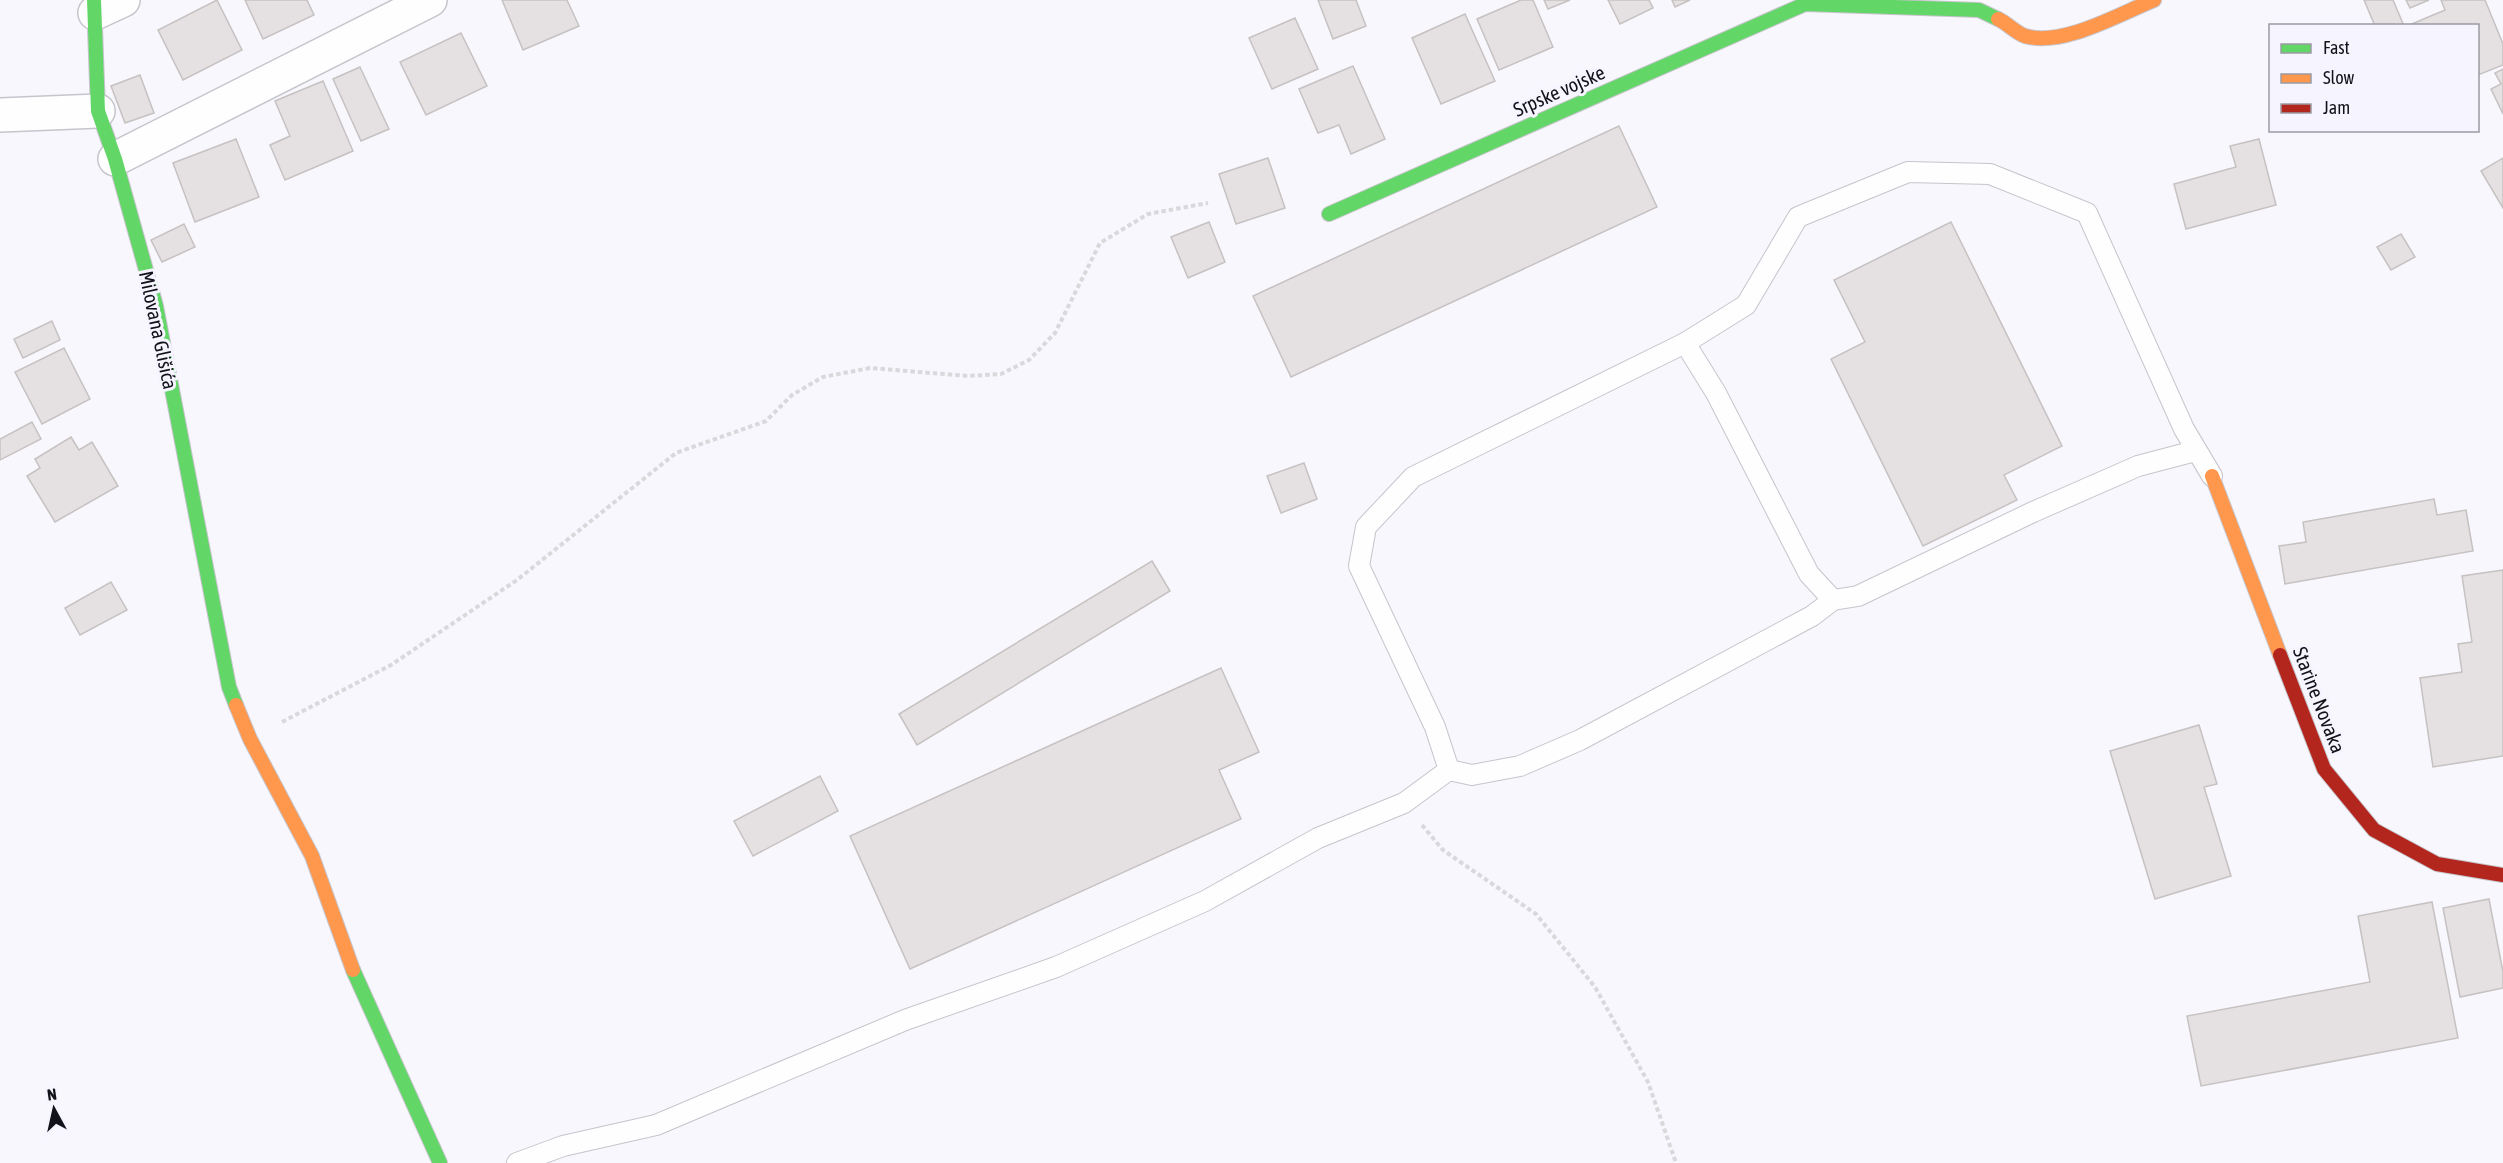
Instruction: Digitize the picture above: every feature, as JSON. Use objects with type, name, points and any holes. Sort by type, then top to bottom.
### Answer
[{"type":"street","points":[[115,159],[430,0]]},
{"type":"street","name":"Srpske vojske","points":[[1329,214],[1804,2],[1979,10],[2005,22],[2024,36],[2048,38],[2072,34],[2154,0]]},
{"type":"street","name":"Milovana Glišića","points":[[104,4],[98,111],[115,159],[156,306],[229,687],[250,739],[312,856],[357,982],[440,1163]]},
{"type":"street","points":[[0,115],[98,111]]},
{"type":"street","name":"Starine Novaka","points":[[2212,476],[2324,769],[2374,830],[2437,864],[2503,875]]},
{"type":"lane","points":[[1449,770],[1436,727],[1359,566],[1366,527],[1413,477],[1685,343],[1746,305],[1798,217],[1908,172],[1990,174],[2087,213],[2195,451],[2212,476]]},
{"type":"lane","points":[[1685,343],[1716,393],[1809,574],[1833,600]]},
{"type":"lane","points":[[517,1163],[563,1146],[656,1125],[904,1020],[1056,967],[1205,901],[1318,838],[1404,803],[1449,770],[1472,775],[1520,766],[1570,744],[1812,616],[1833,600],[1858,596],[2033,512],[2138,466],[2195,451]]},
{"type":"path","points":[[250,739],[392,665],[517,580],[676,453],[766,421],[792,394],[823,377],[870,368],[968,376],[1001,374],[1029,360],[1055,333],[1100,243],[1148,214],[1208,202]]},
{"type":"path","points":[[1404,803],[1443,850],[1536,914],[1596,987],[1648,1082],[1676,1163]]},
{"type":"building","points":[[217,0],[242,50],[183,80],[158,30]]},
{"type":"building","points":[[245,0],[307,0],[314,15],[263,39]]},
{"type":"building","points":[[502,0],[567,0],[579,26],[523,50]]},
{"type":"building","points":[[1318,0],[1356,0],[1366,26],[1333,39]]},
{"type":"building","points":[[1521,0],[1533,0],[1553,47],[1499,70],[1477,19]]},
{"type":"building","points":[[1544,0],[1570,0],[1548,9]]},
{"type":"building","points":[[1608,0],[1649,0],[1653,8],[1620,24]]},
{"type":"building","points":[[1672,0],[1690,0],[1675,7]]},
{"type":"building","points":[[2364,0],[2393,0],[2403,24],[2374,24]]},
{"type":"building","points":[[2406,0],[2429,0],[2410,8]]},
{"type":"building","points":[[2441,0],[2485,0],[2503,44],[2503,65],[2479,75],[2479,24],[2412,24],[2445,10]]},
{"type":"building","points":[[1465,14],[1495,81],[1441,104],[1412,38]]},
{"type":"building","points":[[1295,18],[1318,69],[1272,89],[1249,38]]},
{"type":"building","points":[[461,33],[487,86],[426,115],[400,62]]},
{"type":"building","points":[[1353,66],[1385,139],[1351,154],[1339,125],[1318,133],[1299,89]]},
{"type":"building","points":[[360,67],[389,129],[361,141],[333,79]]},
{"type":"building","points":[[2503,69],[2503,114],[2491,89],[2501,84],[2495,73]]},
{"type":"building","points":[[140,75],[154,113],[125,123],[111,86]]},
{"type":"building","points":[[323,81],[353,151],[285,180],[270,145],[290,136],[275,101]]},
{"type":"building","points":[[1619,126],[1657,207],[1291,377],[1253,296]]},
{"type":"building","points":[[236,139],[259,197],[195,222],[173,163]]},
{"type":"building","points":[[2259,139],[2276,205],[2186,229],[2174,184],[2236,167],[2230,146]]},
{"type":"building","points":[[1268,158],[1285,208],[1236,224],[1219,174]]},
{"type":"building","points":[[2503,158],[2503,208],[2481,171]]},
{"type":"building","points":[[1209,222],[1225,262],[1188,278],[1171,237]]},
{"type":"building","points":[[1951,222],[2062,446],[2004,475],[2017,500],[1923,546],[1831,359],[1865,342],[1834,280]]},
{"type":"building","points":[[184,224],[195,247],[162,262],[151,240]]},
{"type":"building","points":[[2401,234],[2415,257],[2391,270],[2377,247]]},
{"type":"building","points":[[52,321],[60,340],[23,358],[14,339]]},
{"type":"building","points":[[64,348],[90,399],[42,424],[15,372]]},
{"type":"building","points":[[32,422],[41,439],[0,460],[0,439]]},
{"type":"building","points":[[71,437],[79,450],[92,442],[118,486],[55,522],[27,476],[40,468],[35,459]]},
{"type":"building","points":[[1304,463],[1317,499],[1281,513],[1267,476]]},
{"type":"building","points":[[2434,499],[2437,515],[2466,510],[2473,551],[2285,584],[2279,546],[2306,542],[2303,522]]},
{"type":"building","points":[[1152,561],[1170,591],[917,745],[899,714]]},
{"type":"building","points":[[2503,570],[2503,756],[2433,767],[2420,678],[2462,672],[2458,644],[2472,642],[2462,576]]},
{"type":"building","points":[[111,582],[127,610],[80,635],[65,608]]},
{"type":"building","points":[[1221,668],[1259,752],[1219,770],[1241,819],[910,969],[850,836]]},
{"type":"building","points":[[2199,725],[2217,784],[2204,787],[2231,876],[2155,899],[2110,751]]},
{"type":"building","points":[[820,776],[838,811],[753,856],[734,821]]},
{"type":"building","points":[[2489,899],[2503,972],[2503,988],[2460,997],[2443,908]]},
{"type":"building","points":[[2432,902],[2458,1038],[2201,1086],[2187,1016],[2370,982],[2358,916]]},
{"type":"traffic: fast","points":[[94,0],[98,111],[115,159],[156,306],[229,687],[236,705]]},
{"type":"traffic: fast","points":[[1329,214],[1805,4],[1979,10],[1998,19]]},
{"type":"traffic: fast","points":[[353,970],[440,1163]]},
{"type":"traffic: slow","points":[[1998,19],[2025,36],[2056,37],[2091,27],[2154,0]]},
{"type":"traffic: slow","points":[[2212,476],[2280,655]]},
{"type":"traffic: slow","points":[[236,705],[250,739],[312,856],[353,970]]},
{"type":"traffic: jam","points":[[2280,655],[2324,769],[2374,830],[2437,864],[2503,875]]}]
